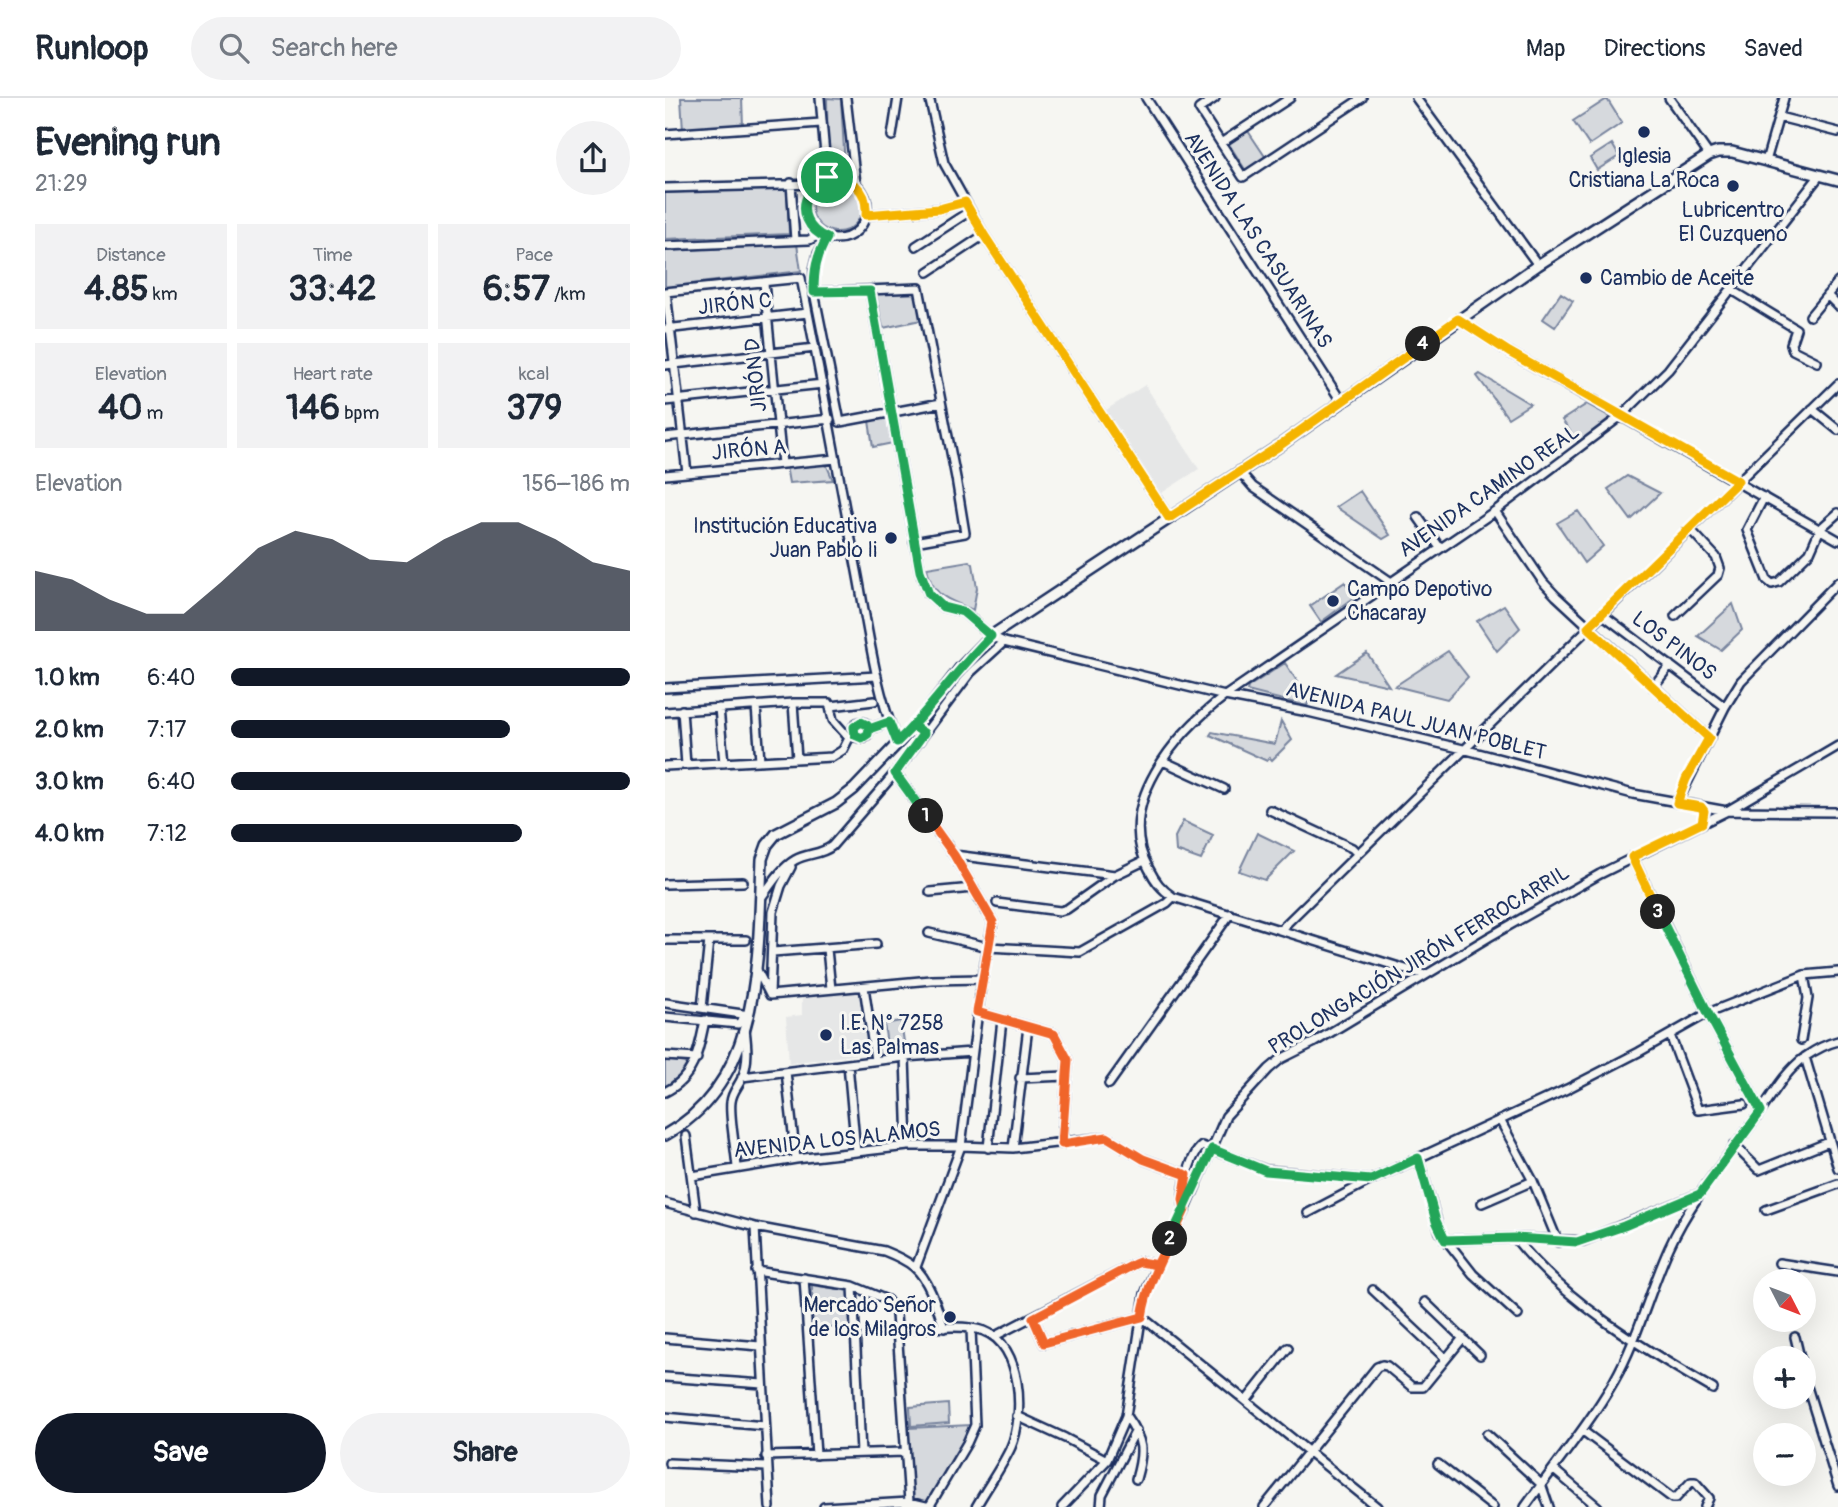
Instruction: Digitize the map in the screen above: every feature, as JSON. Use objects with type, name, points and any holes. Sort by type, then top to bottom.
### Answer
[{"type":"main road","points":[[665,1135],[684,1124],[712,1095],[735,1056],[745,1029],[757,970],[762,859],[767,845],[776,834],[836,803],[854,789],[991,636],[1240,472],[1538,265],[1709,155],[1725,152],[1838,180]]},
{"type":"street","points":[[820,98],[827,177]]},
{"type":"street","points":[[665,246],[844,238],[852,235],[866,215],[865,198],[856,184],[846,98]]},
{"type":"street","points":[[892,136],[898,98]]},
{"type":"street","name":"AVENIDA LAS CASUARINAS","points":[[1147,98],[1341,401]]},
{"type":"street","points":[[1216,98],[1199,109],[1243,177],[1362,99]]},
{"type":"street","points":[[1221,143],[1290,98]]},
{"type":"street","points":[[1416,98],[1538,265]]},
{"type":"street","points":[[1669,98],[1709,155]]},
{"type":"street","points":[[1766,161],[1784,98]]},
{"type":"street","points":[[930,101],[944,163],[970,211],[1169,518]]},
{"type":"street","points":[[1779,117],[1838,132]]},
{"type":"street","points":[[665,134],[821,123]]},
{"type":"street","name":"AVENIDA CAMINO REAL","points":[[1173,897],[1161,889],[1144,860],[1137,835],[1137,819],[1144,797],[1163,761],[1185,730],[1225,696],[1495,511],[1621,416],[1668,370],[1820,174]]},
{"type":"street","points":[[823,237],[808,222],[806,198],[816,184],[827,177],[840,177],[856,184]]},
{"type":"street","points":[[791,183],[795,240]]},
{"type":"street","points":[[665,188],[816,184]]},
{"type":"street","points":[[866,215],[939,209],[965,202]]},
{"type":"street","points":[[916,246],[970,211]]},
{"type":"street","points":[[928,272],[984,235]]},
{"type":"street","points":[[823,237],[814,270],[814,292],[840,422],[941,403]]},
{"type":"street","points":[[809,240],[818,254]]},
{"type":"street","points":[[687,473],[668,329],[666,292],[801,278],[877,676],[897,742]]},
{"type":"street","name":"JIRÓN D","points":[[764,283],[782,464]]},
{"type":"street","points":[[1810,316],[1837,284]]},
{"type":"street","points":[[814,292],[919,288],[965,533],[914,542]]},
{"type":"street","points":[[1732,290],[1796,329],[1791,344],[1793,350],[1817,362]]},
{"type":"street","name":"AVENIDA PAUL JUAN POBLET","points":[[870,291],[920,571],[929,594],[943,607],[963,612],[991,636],[1004,642],[1225,696],[1308,712],[1463,749],[1633,794],[1727,811],[1838,813]]},
{"type":"street","points":[[1827,295],[1838,306]]},
{"type":"street","name":"JIRÓN C","points":[[668,329],[808,313]]},
{"type":"street","points":[[1458,319],[1509,352],[1838,540]]},
{"type":"street","points":[[665,365],[815,348]]},
{"type":"street","points":[[665,401],[823,384]]},
{"type":"street","points":[[1280,930],[1838,384]]},
{"type":"street","points":[[1812,409],[1838,430]]},
{"type":"street","points":[[665,437],[830,419]]},
{"type":"street","name":"JIRÓN A","points":[[665,475],[836,459]]},
{"type":"street","points":[[1240,472],[1253,487],[1391,582]]},
{"type":"street","points":[[1764,497],[1747,530],[1770,583],[1777,584],[1810,552],[1820,529],[1838,513]]},
{"type":"street","points":[[1495,511],[1543,582],[1709,738]]},
{"type":"street","points":[[1418,517],[1440,548]]},
{"type":"street","points":[[1675,617],[1718,575],[1720,568],[1716,557],[1690,529]]},
{"type":"street","points":[[1677,803],[1686,779],[1741,681],[1838,582]]},
{"type":"street","name":"LOS PINOS","points":[[1602,614],[1725,707]]},
{"type":"street","points":[[760,899],[795,860],[828,849],[895,773],[971,672],[1004,642]]},
{"type":"street","points":[[1653,687],[1670,666]]},
{"type":"street","points":[[665,688],[877,676]]},
{"type":"street","points":[[665,712],[793,704],[829,703],[831,706],[874,701]]},
{"type":"street","points":[[793,704],[797,759]]},
{"type":"street","points":[[756,706],[760,761]]},
{"type":"street","points":[[831,706],[833,720],[839,729],[851,735]]},
{"type":"street","points":[[719,708],[724,763]]},
{"type":"street","points":[[682,710],[686,765]]},
{"type":"street","points":[[665,766],[832,757],[843,750],[855,725],[861,722],[869,729],[889,722]]},
{"type":"street","points":[[913,726],[924,733]]},
{"type":"street","name":"PROLONGACIÓN JIRÓN FERROCARRIL","points":[[1062,1507],[1107,1460],[1126,1416],[1145,1294],[1226,1116],[1281,1059],[1313,1044],[1489,937],[1632,857],[1727,811],[1838,746]]},
{"type":"street","points":[[1163,761],[1224,789]]},
{"type":"street","points":[[895,773],[954,855],[993,922],[977,1012],[961,1146],[916,1267]]},
{"type":"street","points":[[1701,807],[1704,811],[1702,823]]},
{"type":"street","points":[[1270,810],[1357,853]]},
{"type":"street","points":[[954,855],[1115,875]]},
{"type":"street","points":[[1632,857],[1708,1013],[1761,1111]]},
{"type":"street","points":[[771,995],[773,912],[781,886],[795,860]]},
{"type":"street","points":[[997,903],[1060,911],[1067,909],[1115,875],[1144,860]]},
{"type":"street","points":[[665,884],[743,882]]},
{"type":"street","points":[[930,892],[973,888]]},
{"type":"street","points":[[929,933],[988,947],[1080,952],[1167,904],[1173,897],[1425,975]]},
{"type":"street","points":[[760,912],[773,931]]},
{"type":"street","points":[[1109,1084],[1230,914]]},
{"type":"street","points":[[665,940],[746,940]]},
{"type":"street","points":[[702,1008],[709,940]]},
{"type":"street","points":[[773,952],[876,944]]},
{"type":"street","points":[[827,949],[831,989]]},
{"type":"street","points":[[757,970],[771,995]]},
{"type":"street","points":[[1308,1213],[1371,1180],[1567,1089],[1708,1013],[1804,975],[1838,972]]},
{"type":"street","points":[[1801,1040],[1808,998],[1804,975]]},
{"type":"street","points":[[771,995],[930,980],[982,979]]},
{"type":"street","points":[[864,987],[875,1060]]},
{"type":"street","points":[[666,1003],[748,1015]]},
{"type":"street","points":[[977,1012],[1054,1034],[1068,1060],[1062,1144]]},
{"type":"street","points":[[665,1017],[738,1024],[748,1015]]},
{"type":"street","points":[[665,1092],[673,1089],[688,1075],[697,1058],[705,1020]]},
{"type":"street","points":[[988,1148],[1002,1020]]},
{"type":"street","points":[[1013,1148],[1028,1027]]},
{"type":"street","points":[[737,1168],[730,1109],[733,1092],[743,1077],[747,1051],[745,1029]]},
{"type":"street","points":[[1669,1035],[1698,1111],[1744,1104]]},
{"type":"street","points":[[1525,1507],[1583,1431],[1614,1380],[1632,1342],[1667,1251],[1680,1224],[1700,1194],[1787,1075],[1805,1057],[1838,1041]]},
{"type":"street","points":[[743,1077],[875,1060],[972,1052]]},
{"type":"street","points":[[665,1056],[697,1058]]},
{"type":"street","points":[[905,1057],[908,1146]]},
{"type":"street","points":[[1805,1057],[1838,1168]]},
{"type":"street","points":[[848,1064],[856,1152]]},
{"type":"street","points":[[786,1072],[796,1159]]},
{"type":"street","points":[[1020,1078],[1066,1076]]},
{"type":"street","points":[[1500,1120],[1532,1181],[1558,1242]]},
{"type":"street","points":[[687,1136],[696,1212]]},
{"type":"street","name":"AVENIDA LOS ALAMOS","points":[[692,1176],[796,1159],[908,1146],[1013,1148],[1107,1137],[1143,1159],[1187,1175]]},
{"type":"street","points":[[1734,1145],[1759,1170],[1829,1143]]},
{"type":"street","points":[[1185,1210],[1183,1199],[1187,1175],[1197,1149],[1204,1146],[1266,1171],[1371,1180]]},
{"type":"street","points":[[1418,1158],[1436,1221],[1445,1240],[1473,1275],[1518,1315]]},
{"type":"street","points":[[1482,1203],[1532,1181]]},
{"type":"street","points":[[1766,1210],[1838,1184]]},
{"type":"street","points":[[1445,1240],[1515,1238],[1558,1242],[1583,1241],[1700,1194]]},
{"type":"street","points":[[665,1203],[755,1227],[884,1251],[916,1267],[932,1293],[944,1328]]},
{"type":"street","points":[[755,1227],[770,1507]]},
{"type":"street","points":[[1515,1238],[1537,1263],[1632,1342],[1713,1389]]},
{"type":"street","points":[[995,1336],[1135,1264],[1140,1262],[1157,1265]]},
{"type":"street","points":[[1779,1263],[1838,1272]]},
{"type":"street","points":[[756,1271],[853,1286],[887,1300],[896,1314],[898,1330],[908,1504]]},
{"type":"street","points":[[804,1278],[817,1455]]},
{"type":"street","points":[[853,1286],[861,1453]]},
{"type":"street","points":[[1373,1290],[1445,1358]]},
{"type":"street","points":[[1425,1301],[1480,1355]]},
{"type":"street","points":[[1033,1318],[1044,1343],[1142,1317],[1377,1507]]},
{"type":"street","points":[[824,1507],[908,1504],[930,1507],[975,1425],[971,1329]]},
{"type":"street","points":[[898,1330],[982,1330],[995,1336],[1011,1357],[1017,1379],[1017,1416],[1011,1446],[976,1507]]},
{"type":"street","points":[[1795,1337],[1797,1346]]},
{"type":"street","points":[[665,1338],[760,1346]]},
{"type":"street","points":[[1264,1507],[1377,1367],[1387,1366],[1412,1387],[1423,1387],[1463,1338]]},
{"type":"street","points":[[1246,1401],[1288,1348]]},
{"type":"street","points":[[665,1377],[763,1384]]},
{"type":"street","points":[[1814,1409],[1838,1486]]},
{"type":"street","points":[[1017,1416],[1107,1460]]},
{"type":"street","points":[[1126,1416],[1136,1430],[1143,1455],[1136,1479]]},
{"type":"street","points":[[665,1417],[765,1426]]},
{"type":"street","points":[[1101,1507],[1102,1495],[1136,1430]]},
{"type":"street","points":[[1583,1431],[1672,1498],[1676,1498],[1691,1482],[1695,1482],[1709,1498],[1705,1507]]},
{"type":"street","points":[[1487,1434],[1541,1484],[1549,1507]]},
{"type":"street","points":[[766,1456],[905,1452]]},
{"type":"street","points":[[669,1463],[766,1467]]},
{"type":"street","points":[[1438,1464],[1493,1507]]},
{"type":"street","points":[[1553,1469],[1598,1507]]},
{"type":"shaded area","points":[[681,98],[742,98],[743,126],[683,131]]},
{"type":"shaded area","points":[[827,98],[841,99],[845,168],[842,172],[831,172],[828,169]]},
{"type":"shaded area","points":[[1607,99],[1622,123],[1589,145],[1573,121]]},
{"type":"shaded area","points":[[1248,131],[1266,158],[1246,171],[1229,144]]},
{"type":"shaded area","points":[[1612,144],[1619,156],[1597,170],[1590,158]]},
{"type":"shaded area","points":[[837,182],[854,190],[862,207],[854,224],[837,232],[820,224],[812,207],[820,190]]},
{"type":"shaded area","points":[[787,187],[789,234],[665,239],[665,193]]},
{"type":"shaded area","points":[[797,244],[801,271],[665,287],[665,251]]},
{"type":"shaded area","points":[[916,292],[921,320],[883,328],[876,293]]},
{"type":"shaded area","points":[[1561,293],[1573,301],[1555,327],[1543,319]]},
{"type":"shaded area","points":[[1480,374],[1530,404],[1508,418],[1477,376]]},
{"type":"shaded area","points":[[1145,385],[1199,469],[1160,494],[1155,494],[1103,412]]},
{"type":"shaded area","points":[[1587,404],[1611,417],[1578,442],[1562,420]]},
{"type":"shaded area","points":[[888,417],[893,443],[873,447],[869,421]]},
{"type":"shaded area","points":[[819,463],[827,466],[833,480],[789,483],[786,466]]},
{"type":"shaded area","points":[[1627,476],[1660,493],[1631,520],[1608,489]]},
{"type":"shaded area","points":[[1360,491],[1390,535],[1383,539],[1336,507]]},
{"type":"shaded area","points":[[1578,511],[1603,546],[1584,563],[1557,523]]},
{"type":"shaded area","points":[[969,561],[973,564],[977,588],[973,610],[949,600],[937,591],[929,578],[927,568]]},
{"type":"shaded area","name":"Campo Depotivo Chacaray","points":[[1345,582],[1355,597],[1321,622],[1310,606]]},
{"type":"shaded area","points":[[1733,604],[1742,630],[1721,650],[1698,636]]},
{"type":"shaded area","points":[[1504,605],[1520,628],[1497,651],[1477,621]]},
{"type":"shaded area","points":[[1448,651],[1468,677],[1447,699],[1395,686]]},
{"type":"shaded area","points":[[1367,653],[1389,686],[1336,674]]},
{"type":"shaded area","points":[[1285,663],[1309,699],[1307,706],[1247,691],[1248,687]]},
{"type":"shaded area","points":[[1281,721],[1292,740],[1272,760],[1270,758],[1267,761],[1210,735],[1212,732],[1275,744]]},
{"type":"shaded area","points":[[1183,821],[1213,835],[1201,860],[1176,851],[1175,837]]},
{"type":"shaded area","points":[[1257,833],[1294,851],[1265,880],[1239,871]]},
{"type":"shaded area","name":"I.E. N° 7258 Las Palmas","points":[[860,990],[868,1053],[789,1063],[786,1017],[802,1015],[802,994]]},
{"type":"shaded area","points":[[901,1021],[905,1049],[888,1052],[884,1024]]},
{"type":"shaded area","points":[[665,1060],[688,1063],[679,1076],[665,1087]]},
{"type":"shaded area","points":[[812,1285],[850,1291],[851,1327],[813,1329]]},
{"type":"shaded area","points":[[948,1404],[949,1423],[911,1426],[910,1407]]},
{"type":"shaded area","points":[[971,1425],[970,1433],[927,1504],[911,1501],[908,1428]]},
{"type":"place","name":"Iglesia Cristiana La Roca","points":[[1644,132]]},
{"type":"place","name":"Lubricentro El Cuzqueno","points":[[1733,186]]},
{"type":"place","name":"Cambio de Aceite","points":[[1586,278]]},
{"type":"place","name":"Institución Educativa Juan Pablo Ii","points":[[891,538]]},
{"type":"place","name":"Campo Depotivo Chacaray","points":[[1333,601]]},
{"type":"place","name":"I.E. N° 7258 Las Palmas","points":[[826,1035]]},
{"type":"place","name":"Mercado Señor de los Milagros","points":[[950,1317]]},
{"type":"route","points":[[827,177],[810,190],[805,206],[805,215],[813,230],[827,238],[818,254],[814,270],[814,292],[870,291],[920,571],[929,594],[943,607],[963,612],[991,636],[961,667],[922,718],[897,742],[889,722],[869,729],[861,722],[855,725],[854,734],[862,738],[868,734],[869,729],[878,726],[889,722],[897,742],[913,726],[924,733],[895,773],[954,855],[993,922],[977,1012],[1054,1034],[1068,1060],[1062,1144],[1107,1137],[1143,1159],[1187,1175],[1183,1199],[1185,1210],[1157,1265],[1145,1294],[1142,1317],[1044,1343],[1033,1318],[1135,1264],[1140,1262],[1157,1265],[1184,1213],[1212,1149],[1266,1171],[1371,1180],[1418,1158],[1436,1221],[1445,1240],[1515,1238],[1558,1242],[1583,1241],[1700,1194],[1761,1111],[1708,1013],[1632,857],[1702,823],[1704,811],[1701,807],[1677,803],[1686,779],[1709,738],[1588,627],[1738,481],[1509,352],[1458,319],[1276,448],[1169,518],[965,202],[939,209],[866,215],[865,198],[856,184],[840,177],[827,177]]}]
